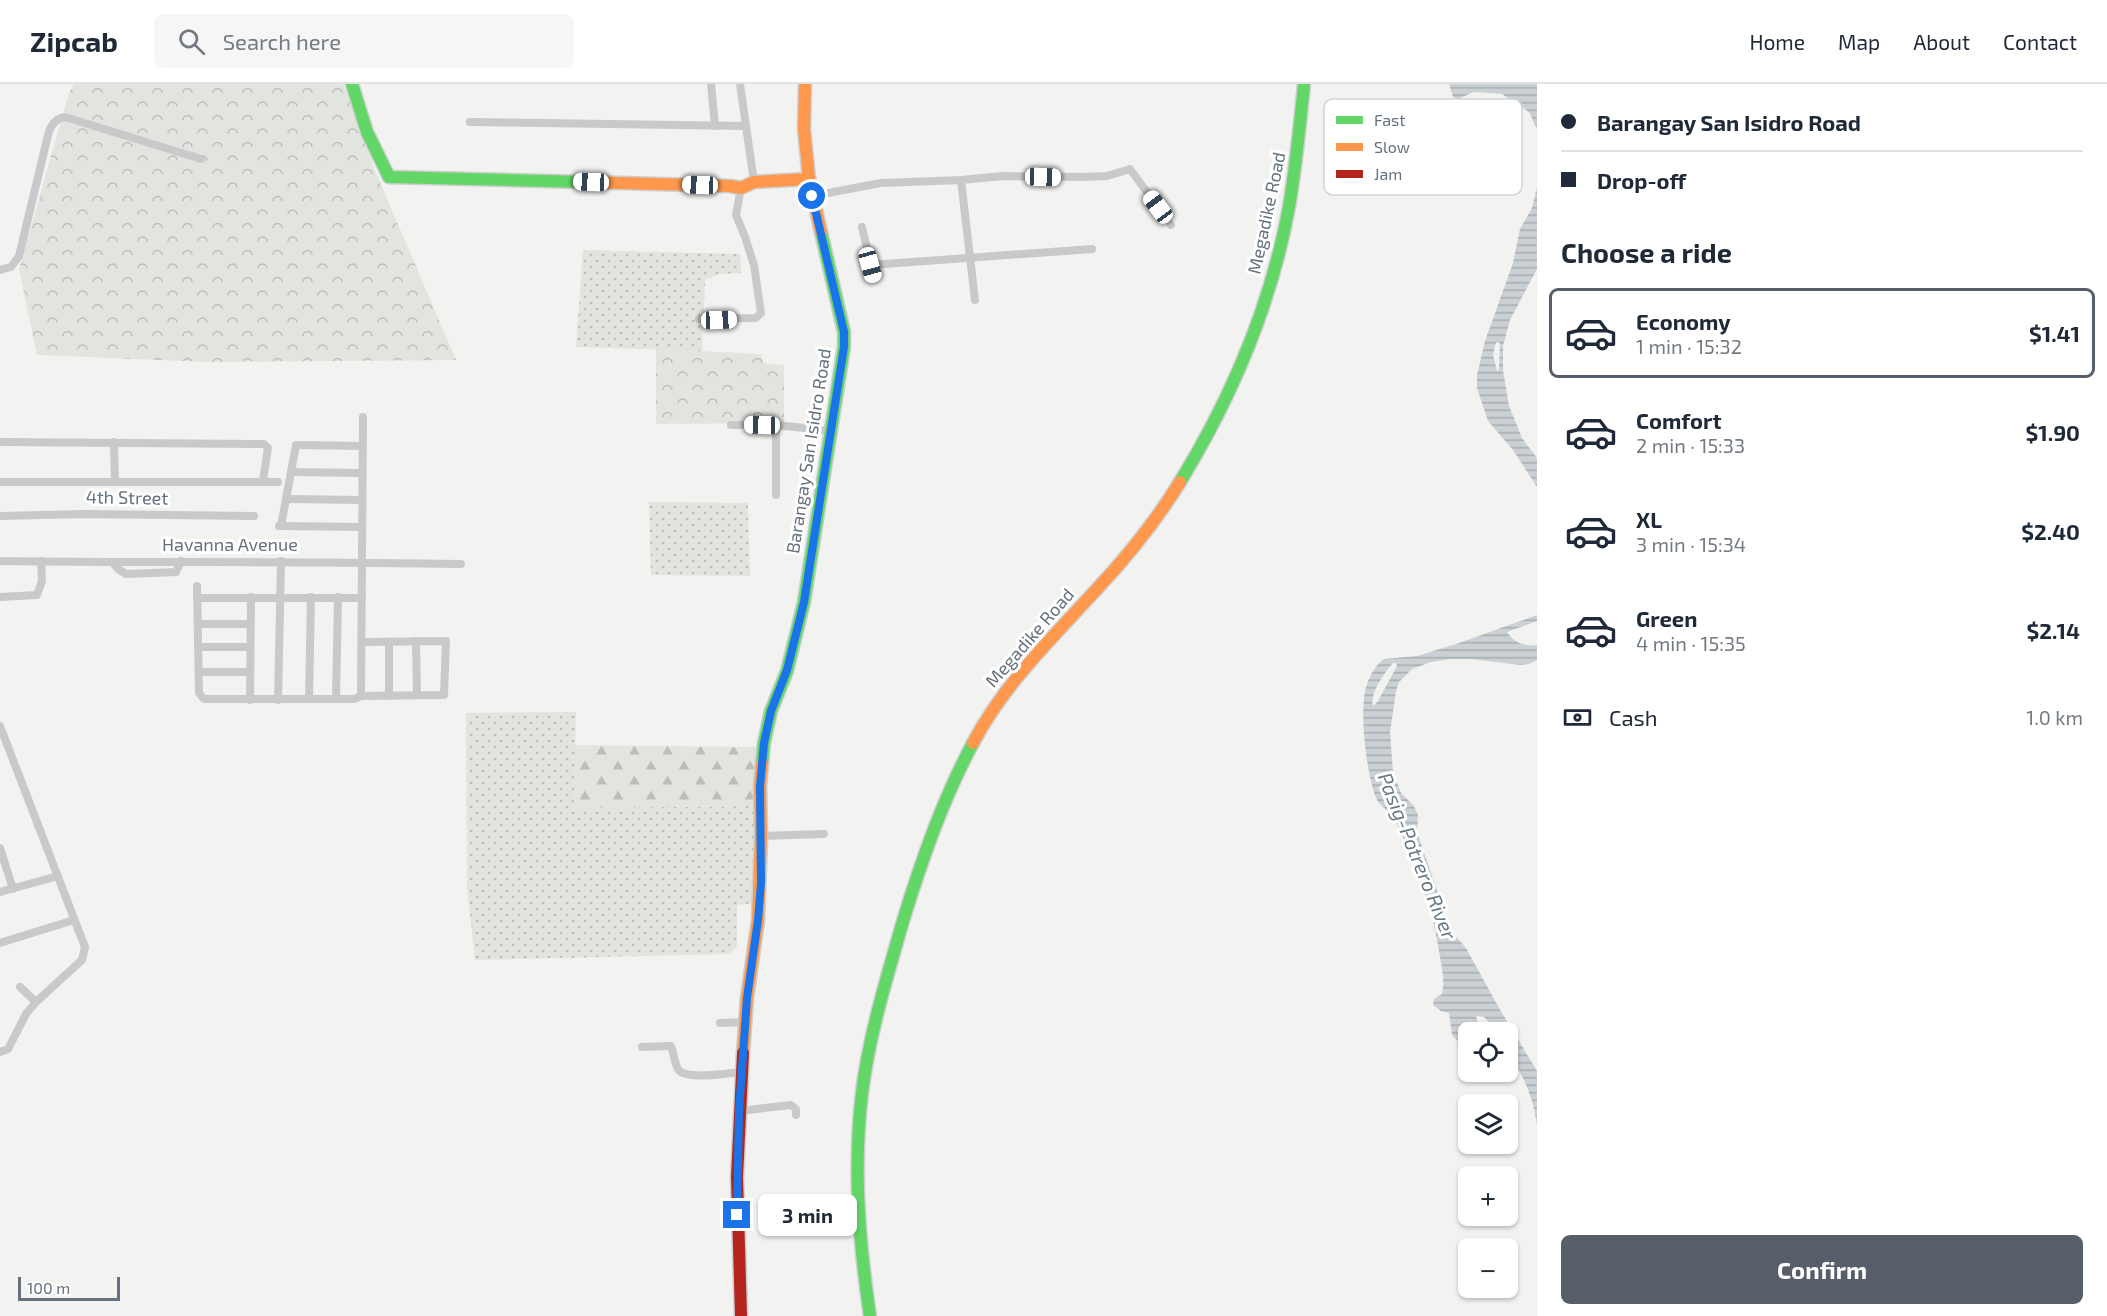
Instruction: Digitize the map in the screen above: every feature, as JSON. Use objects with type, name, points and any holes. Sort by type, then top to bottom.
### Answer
[{"type":"street","points":[[352,84],[364,127],[389,177],[741,188],[754,182],[809,179]]},
{"type":"street","points":[[711,84],[715,126]]},
{"type":"street","points":[[740,84],[754,182]]},
{"type":"street","name":"Barangay San Isidro Road","points":[[741,1316],[737,1177],[739,1111],[747,998],[758,920],[760,786],[766,729],[787,670],[804,602],[843,362],[844,332],[809,179],[804,129],[805,84]]},
{"type":"street","name":"Megadike Road","points":[[870,1316],[858,1198],[860,1106],[872,1036],[919,868],[964,761],[991,712],[1017,675],[1124,559],[1153,524],[1194,463],[1221,411],[1256,330],[1268,294],[1295,176],[1304,84]]},
{"type":"street","points":[[0,270],[11,267],[19,256],[49,131],[60,118],[65,117],[201,159]]},
{"type":"street","points":[[470,122],[746,126]]},
{"type":"street","points":[[812,196],[881,183],[1003,176],[1099,176],[1130,169],[1171,225]]},
{"type":"street","points":[[961,180],[975,300]]},
{"type":"street","points":[[699,319],[756,318],[761,313],[754,265],[736,215],[741,188]]},
{"type":"street","points":[[862,227],[874,279]]},
{"type":"street","points":[[870,265],[1092,249]]},
{"type":"street","points":[[362,696],[363,417]]},
{"type":"street","points":[[731,425],[776,425],[832,431]]},
{"type":"street","points":[[776,425],[776,495]]},
{"type":"street","points":[[0,442],[264,444],[268,448],[263,481]]},
{"type":"street","points":[[114,442],[116,481]]},
{"type":"street","points":[[362,446],[296,445],[280,526],[362,527]]},
{"type":"street","points":[[291,472],[362,473]]},
{"type":"street","points":[[0,482],[278,482]]},
{"type":"street","points":[[286,499],[362,500]]},
{"type":"street","name":"4th Street","points":[[0,516],[84,514],[254,516]]},
{"type":"street","name":"Havanna Avenue","points":[[0,561],[113,563],[281,561],[461,564]]},
{"type":"street","points":[[0,597],[37,595],[42,581],[41,561]]},
{"type":"street","points":[[279,700],[281,561]]},
{"type":"street","points":[[196,586],[199,693],[204,699],[354,699],[362,696],[444,694],[446,641],[362,642]]},
{"type":"street","points":[[197,597],[362,598]]},
{"type":"street","points":[[249,700],[251,597]]},
{"type":"street","points":[[309,699],[311,597]]},
{"type":"street","points":[[336,699],[338,597]]},
{"type":"street","points":[[198,624],[250,624]]},
{"type":"street","points":[[416,641],[417,695]]},
{"type":"street","points":[[389,642],[389,696]]},
{"type":"street","points":[[198,647],[250,647]]},
{"type":"street","points":[[199,672],[250,672]]},
{"type":"street","points":[[0,726],[85,947],[82,960],[36,1002],[26,1014],[8,1049],[0,1052]]},
{"type":"street","points":[[761,836],[824,834]]},
{"type":"street","points":[[0,848],[13,889]]},
{"type":"street","points":[[0,892],[58,876]]},
{"type":"street","points":[[0,943],[74,920]]},
{"type":"street","points":[[20,987],[36,1002]]},
{"type":"street","points":[[720,1023],[746,1022]]},
{"type":"street","points":[[642,1047],[671,1046],[677,1067],[683,1074],[695,1076],[742,1072]]},
{"type":"street","points":[[739,1111],[791,1105],[796,1109],[796,1115]]},
{"type":"green space","points":[[74,84],[343,84],[374,168],[456,360],[208,362],[37,355],[19,269],[69,93]]},
{"type":"green space","points":[[583,250],[740,254],[741,273],[720,274],[705,280],[702,351],[576,347]]},
{"type":"green space","points":[[656,349],[761,354],[763,363],[784,365],[784,423],[656,424]]},
{"type":"green space","points":[[649,502],[748,503],[750,576],[651,575]]},
{"type":"green space","points":[[576,712],[574,808],[756,806],[756,903],[737,905],[737,946],[730,954],[475,960],[467,887],[466,713]]},
{"type":"green space","points":[[575,745],[758,747],[756,806],[574,808]]},
{"type":"water","points":[[1449,84],[1537,84],[1537,129],[1529,112],[1522,107],[1522,99],[1510,99],[1502,94],[1474,92],[1458,99],[1453,97]]},
{"type":"water","points":[[1537,187],[1537,269],[1510,320],[1503,346],[1503,370],[1509,406],[1522,438],[1537,458],[1537,487],[1513,450],[1488,421],[1477,388],[1477,375],[1485,341],[1513,263],[1520,229],[1532,208]],"holes":[[[1496,342],[1500,343],[1499,370],[1497,371],[1493,355]]]},
{"type":"water","name":"Pasig-Potrero River","points":[[1537,615],[1537,621],[1507,632],[1520,643],[1537,645],[1537,660],[1520,665],[1472,659],[1431,662],[1412,669],[1399,682],[1396,691],[1390,732],[1393,772],[1401,793],[1414,806],[1418,815],[1417,832],[1451,931],[1466,948],[1507,1022],[1489,1022],[1484,1017],[1477,1016],[1478,1022],[1458,1022],[1458,1041],[1452,1035],[1449,1013],[1433,1005],[1434,999],[1442,994],[1443,975],[1433,920],[1416,868],[1401,833],[1393,816],[1380,805],[1373,790],[1363,722],[1366,688],[1380,662],[1384,659],[1417,656]],"holes":[[[1393,663],[1397,666],[1378,701],[1373,706],[1374,695],[1379,683]]]},
{"type":"water","points":[[1518,1040],[1537,1071],[1537,1125],[1527,1087],[1518,1068]]},
{"type":"traffic: fast","points":[[352,84],[367,132],[389,177],[583,182]]},
{"type":"traffic: fast","points":[[1180,482],[1233,383],[1272,279],[1289,207],[1304,84]]},
{"type":"traffic: fast","points":[[762,764],[771,711],[787,671],[804,602],[844,347],[844,332],[821,232]]},
{"type":"traffic: fast","points":[[870,1316],[858,1205],[859,1121],[865,1071],[885,985],[918,875],[943,808],[973,743]]},
{"type":"traffic: slow","points":[[805,84],[804,129],[809,179],[821,232]]},
{"type":"traffic: slow","points":[[583,182],[741,188],[754,182],[809,179]]},
{"type":"traffic: slow","points":[[973,743],[985,721],[1014,681],[1130,552],[1180,482]]},
{"type":"traffic: slow","points":[[743,1053],[747,998],[758,920],[762,764]]},
{"type":"traffic: jam","points":[[741,1316],[737,1177],[743,1053]]},
{"type":"route","points":[[737,1215],[739,1111],[747,998],[761,883],[760,786],[764,743],[771,711],[787,670],[804,602],[843,362],[844,332],[812,196]]}]
